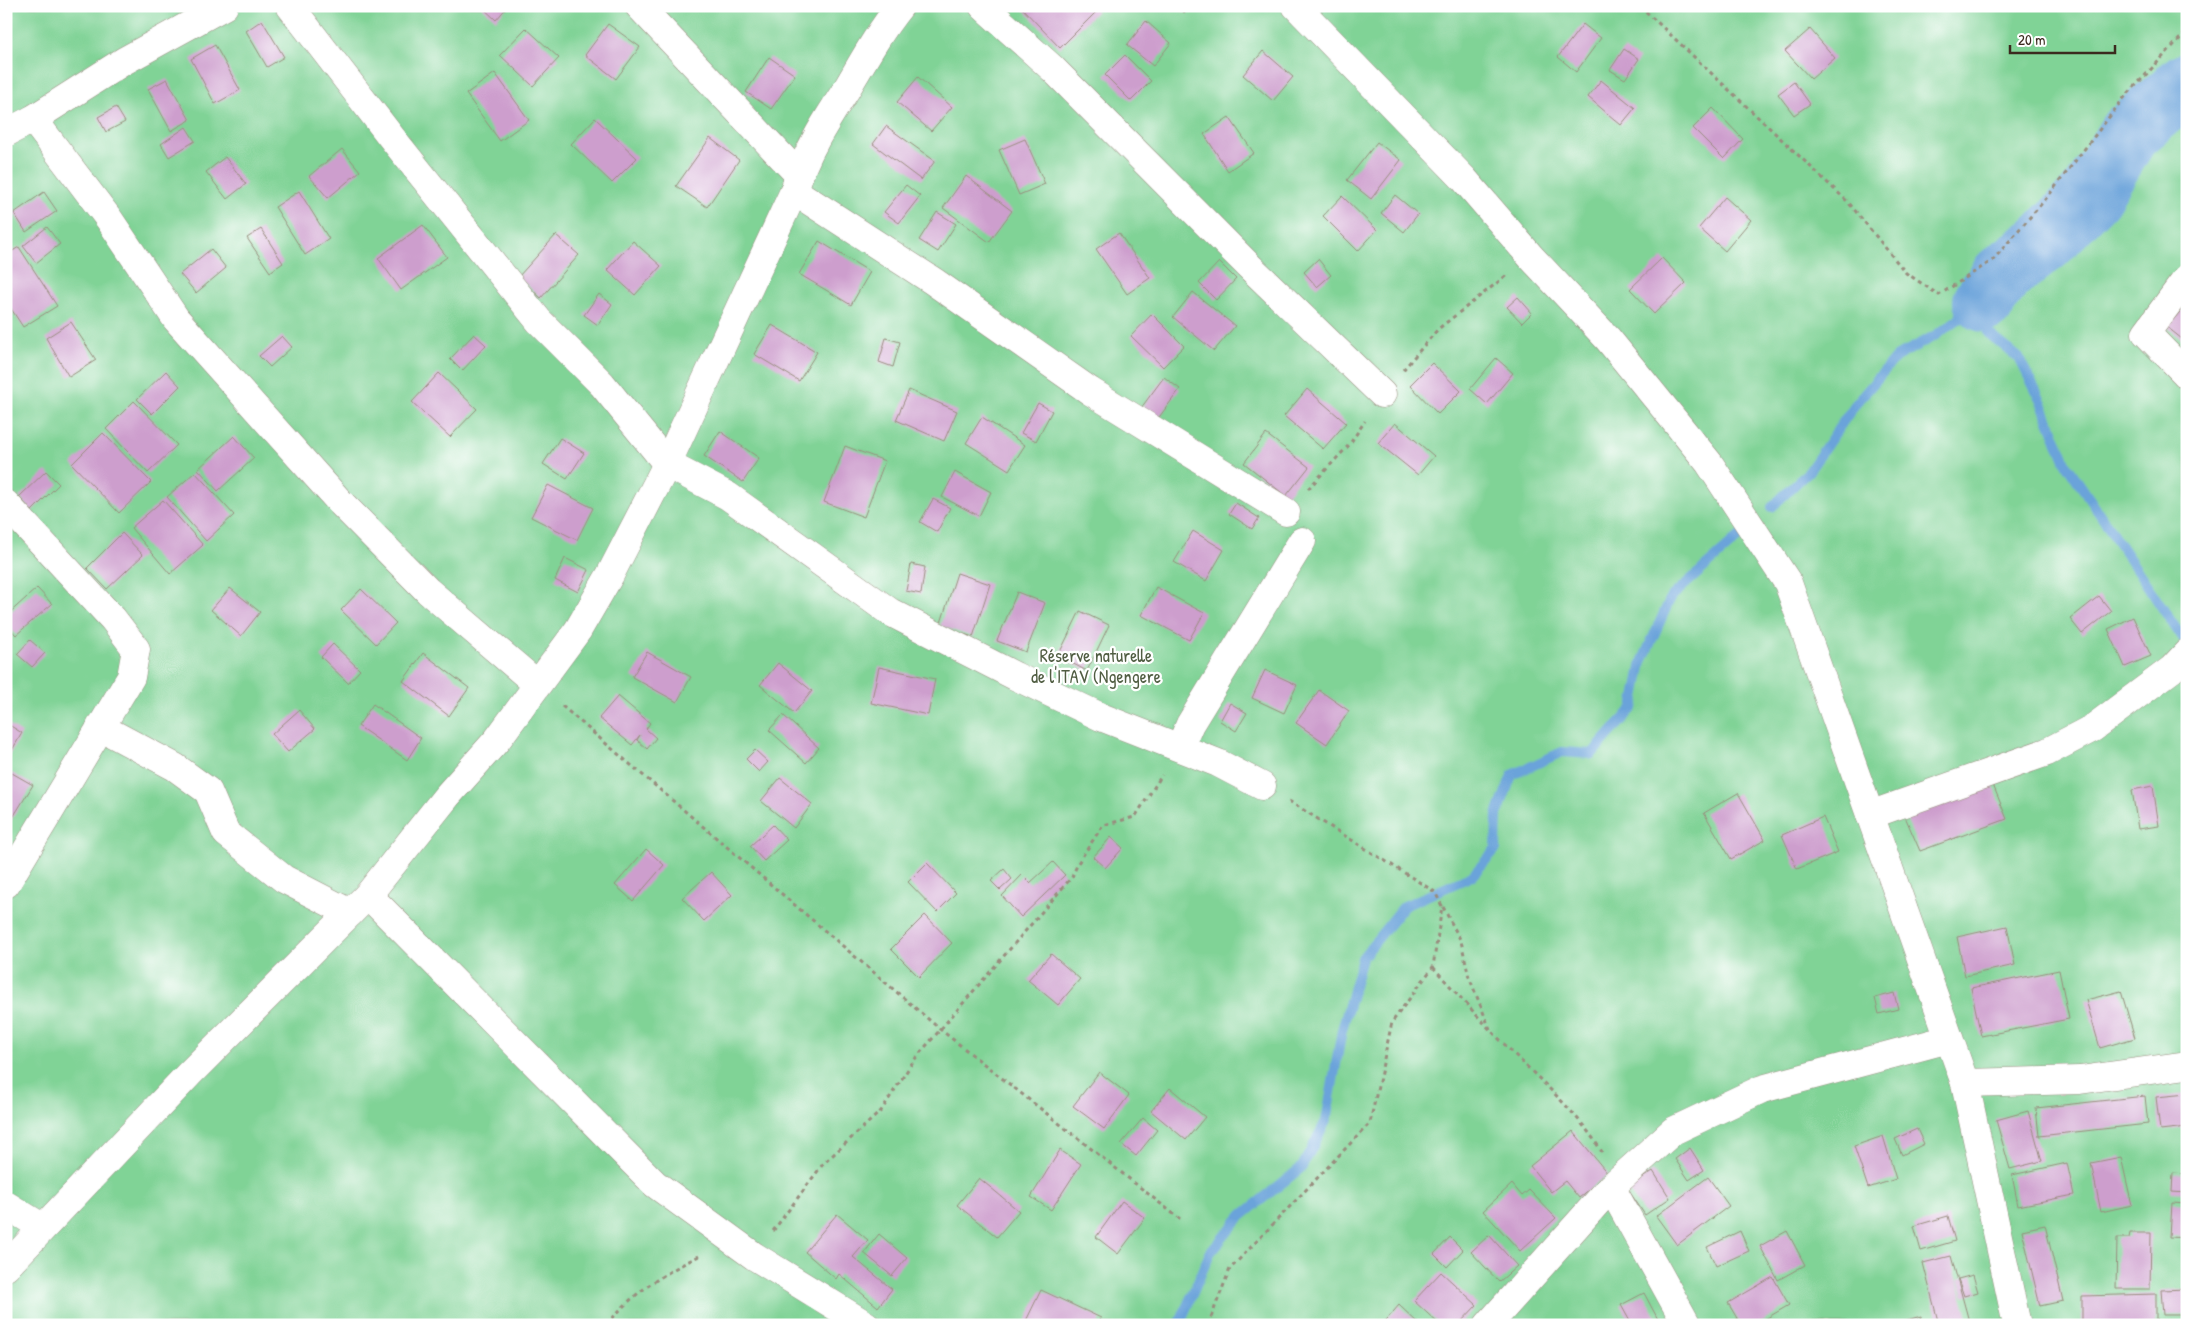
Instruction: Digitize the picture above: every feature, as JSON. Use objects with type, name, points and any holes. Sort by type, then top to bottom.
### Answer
[{"type":"street","points":[[6,133],[33,119],[124,61],[224,6]]},
{"type":"street","points":[[290,6],[392,138],[532,313],[602,384],[667,464],[728,496],[890,612],[1015,676],[1102,717],[1218,763],[1262,786]]},
{"type":"street","points":[[639,6],[796,183],[1090,391],[1286,512]]},
{"type":"street","points":[[6,1267],[190,1073],[359,904],[447,796],[497,740],[578,630],[610,575],[667,464],[796,183],[831,113],[885,25],[900,6]]},
{"type":"street","points":[[983,6],[1053,70],[1250,267],[1382,394]]},
{"type":"street","points":[[1296,6],[1464,179],[1531,257],[1608,339],[1709,463],[1788,583],[1965,1084],[2017,1325]]},
{"type":"street","points":[[33,119],[109,219],[176,319],[339,501],[414,578],[537,684]]},
{"type":"street","points":[[2187,278],[2146,333],[2187,376]]},
{"type":"street","points":[[6,504],[113,619],[136,649],[131,677],[6,884]]},
{"type":"street","points":[[1180,747],[1190,724],[1302,541]]},
{"type":"street","points":[[1870,815],[2047,752],[2093,728],[2172,669],[2187,652]]},
{"type":"street","points":[[100,727],[175,766],[208,790],[226,833],[284,879],[359,904],[655,1184],[754,1256],[866,1325]]},
{"type":"street","points":[[1488,1325],[1615,1183],[1673,1131],[1762,1089],[1949,1039]]},
{"type":"street","points":[[1965,1084],[2080,1080],[2187,1065]]},
{"type":"street","points":[[1615,1183],[1687,1325]]},
{"type":"street","points":[[6,1205],[42,1227]]},
{"type":"path","points":[[1640,6],[1848,202],[1906,273],[1939,295],[1993,260],[2049,195],[2123,99],[2187,31]]},
{"type":"path","points":[[537,684],[660,792],[941,1030],[1180,1219]]},
{"type":"path","points":[[607,1325],[620,1307],[669,1270],[699,1256],[754,1256],[823,1164],[881,1111],[914,1060],[1072,877],[1078,863],[1103,825],[1135,817],[1180,747]]},
{"type":"path","points":[[1262,786],[1320,819],[1435,892],[1461,941],[1469,977],[1491,1031]]},
{"type":"path","points":[[1208,1325],[1230,1268],[1370,1123],[1392,1022],[1433,968],[1442,906]]},
{"type":"path","points":[[1433,968],[1592,1136],[1615,1183]]},
{"type":"green space","name":"Réserve naturelle de l'ITAV (Ngengere","points":[[6,6],[2187,6],[2187,1325],[6,1325]]},
{"type":"building","points":[[481,6],[508,6],[496,20]]},
{"type":"building","points":[[1020,6],[1093,6],[1097,11],[1060,48]]},
{"type":"building","points":[[1179,6],[1191,6],[1184,13]]},
{"type":"building","points":[[262,20],[284,57],[267,67],[246,31]]},
{"type":"building","points":[[1146,21],[1171,43],[1153,66],[1127,45]]},
{"type":"building","points":[[608,24],[640,47],[616,79],[585,55]]},
{"type":"building","points":[[1583,24],[1601,38],[1576,72],[1558,57]]},
{"type":"building","points":[[526,28],[559,58],[533,86],[500,55]]},
{"type":"building","points":[[1810,29],[1835,58],[1811,79],[1785,51]]},
{"type":"building","points":[[215,45],[240,90],[215,104],[191,59]]},
{"type":"building","points":[[1624,49],[1639,59],[1625,79],[1610,70]]},
{"type":"building","points":[[1263,51],[1293,77],[1273,101],[1243,75]]},
{"type":"building","points":[[1125,55],[1151,81],[1131,101],[1105,75]]},
{"type":"building","points":[[769,57],[795,75],[771,109],[746,92]]},
{"type":"building","points":[[495,73],[529,120],[500,141],[466,94]]},
{"type":"building","points":[[918,77],[952,107],[931,131],[897,102]]},
{"type":"building","points":[[167,79],[190,120],[171,131],[148,89]]},
{"type":"building","points":[[1601,80],[1635,108],[1621,125],[1588,97]]},
{"type":"building","points":[[1794,82],[1810,104],[1794,115],[1778,94]]},
{"type":"building","points":[[116,107],[125,122],[106,132],[98,117]]},
{"type":"building","points":[[1713,108],[1743,139],[1724,159],[1693,128]]},
{"type":"building","points":[[1229,117],[1254,153],[1228,171],[1204,134]]},
{"type":"building","points":[[595,118],[637,158],[612,183],[571,144]]},
{"type":"building","points":[[886,126],[935,161],[921,180],[873,144]]},
{"type":"building","points":[[186,127],[195,141],[169,157],[161,144]]},
{"type":"building","points":[[710,138],[739,160],[707,207],[676,186]]},
{"type":"building","points":[[1025,139],[1045,184],[1019,195],[999,150]]},
{"type":"building","points":[[1377,142],[1401,160],[1371,199],[1347,180]]},
{"type":"building","points":[[342,149],[360,171],[328,198],[309,176]]},
{"type":"building","points":[[225,157],[246,184],[227,199],[206,172]]},
{"type":"building","points":[[966,176],[1012,211],[989,242],[943,208]]},
{"type":"building","points":[[906,185],[920,196],[899,223],[884,212]]},
{"type":"building","points":[[299,191],[329,239],[305,255],[275,207]]},
{"type":"building","points":[[44,192],[57,211],[26,232],[14,213]]},
{"type":"building","points":[[1395,195],[1418,214],[1404,232],[1381,213]]},
{"type":"building","points":[[1342,196],[1377,230],[1358,251],[1323,216]]},
{"type":"building","points":[[1725,197],[1751,220],[1725,251],[1699,228]]},
{"type":"building","points":[[937,212],[956,224],[938,252],[919,240]]},
{"type":"building","points":[[423,225],[447,257],[401,290],[378,258]]},
{"type":"building","points":[[47,227],[60,244],[36,263],[23,246]]},
{"type":"building","points":[[261,229],[283,263],[270,272],[247,238]]},
{"type":"building","points":[[1119,233],[1150,278],[1127,294],[1096,249]]},
{"type":"building","points":[[556,235],[579,255],[541,298],[518,277]]},
{"type":"building","points":[[633,241],[661,266],[635,295],[607,270]]},
{"type":"building","points":[[819,241],[870,272],[851,305],[799,274]]},
{"type":"building","points":[[19,247],[57,306],[23,327],[6,301],[6,255]]},
{"type":"building","points":[[211,249],[226,268],[196,293],[180,274]]},
{"type":"building","points":[[1662,258],[1686,283],[1654,314],[1630,289]]},
{"type":"building","points":[[1318,259],[1331,275],[1317,287],[1304,272]]},
{"type":"building","points":[[1219,262],[1236,279],[1216,300],[1199,283]]},
{"type":"building","points":[[1193,292],[1235,326],[1214,351],[1173,317]]},
{"type":"building","points":[[599,294],[612,304],[598,325],[584,315]]},
{"type":"building","points":[[1518,297],[1532,313],[1522,323],[1507,307]]},
{"type":"building","points":[[2185,306],[2187,308],[2187,343],[2167,327]]},
{"type":"building","points":[[1152,314],[1184,346],[1163,367],[1131,336]]},
{"type":"building","points":[[71,322],[96,360],[69,377],[46,338]]},
{"type":"building","points":[[772,325],[817,352],[799,381],[754,354]]},
{"type":"building","points":[[474,334],[486,345],[462,371],[450,359]]},
{"type":"building","points":[[282,336],[292,347],[270,367],[259,356]]},
{"type":"building","points":[[886,338],[900,342],[893,367],[879,362]]},
{"type":"building","points":[[1496,358],[1513,373],[1487,404],[1470,389]]},
{"type":"building","points":[[1432,363],[1461,391],[1438,414],[1410,385]]},
{"type":"building","points":[[166,371],[180,386],[152,414],[137,399]]},
{"type":"building","points":[[439,373],[477,409],[450,437],[412,402]]},
{"type":"building","points":[[1164,377],[1180,389],[1157,420],[1141,408]]},
{"type":"building","points":[[1307,389],[1346,423],[1323,449],[1284,416]]},
{"type":"building","points":[[909,390],[957,411],[944,441],[896,420]]},
{"type":"building","points":[[134,401],[177,445],[148,473],[106,429]]},
{"type":"building","points":[[1038,403],[1052,411],[1036,441],[1021,433]]},
{"type":"building","points":[[982,417],[1025,445],[1009,470],[966,443]]},
{"type":"building","points":[[1395,423],[1434,456],[1418,475],[1378,443]]},
{"type":"building","points":[[720,431],[759,458],[743,482],[704,456]]},
{"type":"building","points":[[103,433],[151,482],[119,513],[72,464]]},
{"type":"building","points":[[1266,434],[1309,467],[1286,496],[1244,463]]},
{"type":"building","points":[[234,436],[254,458],[218,491],[198,469]]},
{"type":"building","points":[[560,438],[584,453],[567,479],[543,464]]},
{"type":"building","points":[[845,446],[885,461],[864,517],[824,502]]},
{"type":"building","points":[[46,471],[59,484],[32,511],[19,497]]},
{"type":"building","points":[[195,472],[234,515],[206,541],[167,497]]},
{"type":"building","points":[[955,472],[991,492],[979,516],[942,497]]},
{"type":"building","points":[[548,485],[593,508],[577,540],[531,517]]},
{"type":"building","points":[[933,499],[950,508],[937,532],[920,522]]},
{"type":"building","points":[[163,500],[203,545],[170,574],[131,528]]},
{"type":"building","points":[[1236,503],[1259,518],[1252,529],[1229,514]]},
{"type":"building","points":[[1193,531],[1224,550],[1206,581],[1174,562]]},
{"type":"building","points":[[122,533],[143,555],[107,589],[87,568]]},
{"type":"building","points":[[565,558],[589,570],[578,592],[555,580]]},
{"type":"building","points":[[911,564],[925,567],[921,594],[906,591]]},
{"type":"building","points":[[957,573],[990,584],[973,637],[940,626]]},
{"type":"building","points":[[1156,587],[1204,613],[1189,640],[1141,615]]},
{"type":"building","points":[[37,588],[52,604],[16,635],[6,624],[6,616]]},
{"type":"building","points":[[230,588],[260,612],[241,636],[211,610]]},
{"type":"building","points":[[361,589],[396,623],[376,644],[341,610]]},
{"type":"building","points":[[1017,592],[1045,603],[1026,652],[997,641]]},
{"type":"building","points":[[2099,596],[2111,611],[2082,634],[2070,619]]},
{"type":"building","points":[[1080,611],[1109,625],[1087,671],[1058,656]]},
{"type":"building","points":[[2133,617],[2151,656],[2125,667],[2108,629]]},
{"type":"building","points":[[30,640],[45,653],[32,667],[17,654]]},
{"type":"building","points":[[333,644],[360,670],[348,683],[321,657]]},
{"type":"building","points":[[647,652],[691,677],[677,702],[632,677]]},
{"type":"building","points":[[423,653],[469,688],[449,716],[403,681]]},
{"type":"building","points":[[778,663],[812,691],[794,713],[760,685]]},
{"type":"building","points":[[879,667],[935,679],[928,715],[871,703]]},
{"type":"building","points":[[1265,670],[1297,685],[1284,713],[1252,698]]},
{"type":"building","points":[[1319,690],[1349,711],[1327,744],[1296,723]]},
{"type":"building","points":[[618,696],[650,723],[646,729],[656,738],[647,749],[637,740],[640,735],[632,745],[599,718]]},
{"type":"building","points":[[1230,703],[1247,713],[1236,731],[1220,721]]},
{"type":"building","points":[[373,704],[421,738],[407,760],[358,726]]},
{"type":"building","points":[[299,710],[315,729],[288,752],[272,734]]},
{"type":"building","points":[[783,715],[819,748],[806,763],[769,730]]},
{"type":"building","points":[[6,723],[22,733],[8,757],[6,756]]},
{"type":"building","points":[[755,750],[768,762],[759,772],[746,759]]},
{"type":"building","points":[[12,773],[33,785],[10,822],[6,819],[6,782]]},
{"type":"building","points":[[780,778],[812,804],[794,828],[761,801]]},
{"type":"building","points":[[1991,780],[2007,819],[1920,851],[1903,812]]},
{"type":"building","points":[[2153,786],[2159,826],[2138,829],[2132,790]]},
{"type":"building","points":[[1738,793],[1765,840],[1731,859],[1704,813]]},
{"type":"building","points":[[1823,817],[1838,852],[1797,869],[1782,835]]},
{"type":"building","points":[[773,825],[787,840],[764,861],[750,846]]},
{"type":"building","points":[[1111,837],[1123,848],[1105,868],[1093,857]]},
{"type":"building","points":[[646,849],[664,865],[633,901],[615,885]]},
{"type":"building","points":[[1053,862],[1065,875],[1021,917],[1002,896],[1022,875],[1030,883]]},
{"type":"building","points":[[927,863],[956,893],[937,912],[908,882]]},
{"type":"building","points":[[1004,869],[1012,879],[1000,890],[991,881]]},
{"type":"building","points":[[711,872],[732,895],[704,921],[682,898]]},
{"type":"building","points":[[925,915],[952,943],[919,977],[891,949]]},
{"type":"building","points":[[2007,926],[2015,965],[1965,976],[1957,937]]},
{"type":"building","points":[[1051,954],[1080,979],[1058,1005],[1028,980]]},
{"type":"building","points":[[2059,970],[2069,1019],[1981,1036],[1971,988]]},
{"type":"building","points":[[2121,991],[2135,1038],[2100,1048],[2086,1000]]},
{"type":"building","points":[[1894,993],[1898,1009],[1879,1014],[1875,998]]},
{"type":"building","points":[[1099,1072],[1129,1095],[1104,1129],[1073,1106]]},
{"type":"building","points":[[1170,1088],[1205,1117],[1186,1140],[1151,1111]]},
{"type":"building","points":[[2187,1094],[2187,1127],[2160,1130],[2156,1097]]},
{"type":"building","points":[[2145,1096],[2148,1124],[2039,1136],[2036,1108]]},
{"type":"building","points":[[2028,1111],[2042,1161],[2010,1169],[1996,1120]]},
{"type":"building","points":[[1143,1118],[1157,1130],[1136,1156],[1121,1144]]},
{"type":"building","points":[[1917,1129],[1924,1144],[1902,1155],[1895,1139]]},
{"type":"building","points":[[1573,1131],[1608,1174],[1579,1198],[1565,1181],[1551,1192],[1530,1166]]},
{"type":"building","points":[[1883,1136],[1896,1179],[1868,1188],[1854,1146]]},
{"type":"building","points":[[1690,1148],[1704,1170],[1689,1180],[1675,1159]]},
{"type":"building","points":[[1060,1150],[1081,1164],[1051,1210],[1031,1197]]},
{"type":"building","points":[[2121,1157],[2132,1205],[2101,1212],[2091,1163]]},
{"type":"building","points":[[2067,1163],[2074,1195],[2018,1206],[2012,1175]]},
{"type":"building","points":[[1653,1171],[1670,1198],[1645,1215],[1627,1188]]},
{"type":"building","points":[[2173,1173],[2187,1174],[2187,1193],[2172,1192]]},
{"type":"building","points":[[1708,1177],[1729,1206],[1677,1245],[1656,1216]]},
{"type":"building","points":[[979,1178],[1019,1211],[997,1237],[957,1205]]},
{"type":"building","points":[[1512,1184],[1522,1196],[1529,1190],[1556,1218],[1520,1251],[1483,1211]]},
{"type":"building","points":[[1122,1201],[1145,1218],[1118,1254],[1096,1237]]},
{"type":"building","points":[[2172,1203],[2187,1204],[2187,1238],[2170,1237]]},
{"type":"building","points":[[837,1214],[868,1240],[853,1257],[892,1289],[878,1307],[839,1274],[836,1279],[805,1252]]},
{"type":"building","points":[[1948,1216],[1955,1241],[1921,1251],[1914,1226]]},
{"type":"building","points":[[2045,1225],[2063,1301],[2040,1306],[2022,1230]]},
{"type":"building","points":[[1740,1231],[1749,1251],[1716,1266],[1707,1247]]},
{"type":"building","points":[[1787,1231],[1805,1265],[1778,1280],[1760,1246]]},
{"type":"building","points":[[2130,1233],[2151,1233],[2150,1289],[2116,1289],[2117,1238],[2129,1238]]},
{"type":"building","points":[[879,1234],[907,1258],[892,1276],[864,1253]]},
{"type":"building","points":[[1489,1235],[1517,1266],[1499,1282],[1471,1252]]},
{"type":"building","points":[[1450,1237],[1463,1250],[1447,1267],[1434,1254]]},
{"type":"building","points":[[1951,1256],[1970,1325],[1939,1325],[1923,1263]]},
{"type":"building","points":[[1441,1272],[1477,1305],[1458,1325],[1440,1325],[1414,1301]]},
{"type":"building","points":[[1973,1275],[1978,1292],[1964,1296],[1958,1279]]},
{"type":"building","points":[[1773,1277],[1789,1305],[1755,1325],[1741,1325],[1728,1303]]},
{"type":"building","points":[[2187,1289],[2187,1315],[2163,1315],[2161,1290]]},
{"type":"building","points":[[1041,1290],[1101,1318],[1098,1325],[1024,1325]]},
{"type":"building","points":[[1644,1293],[1661,1325],[1632,1325],[1621,1305]]},
{"type":"building","points":[[2156,1294],[2156,1325],[2082,1325],[2082,1296]]},
{"type":"building","points":[[1399,1305],[1420,1325],[1382,1325]]},
{"type":"building","points":[[1921,1316],[1923,1325],[1893,1325],[1893,1324]]},
{"type":"waterway","points":[[1984,301],[2002,275],[2045,242],[2092,194],[2129,133],[2187,83]]},
{"type":"waterway","points":[[1772,507],[1809,471],[1854,406],[1896,357],[1936,335],[1984,301],[1988,333],[2019,358],[2041,401],[2067,465],[2187,645]]},
{"type":"waterway","points":[[1179,1325],[1210,1253],[1240,1217],[1302,1167],[1326,1121],[1342,1030],[1362,958],[1404,906],[1472,876],[1496,849],[1497,815],[1512,775],[1562,752],[1592,754],[1633,708],[1642,662],[1671,597],[1749,528]]}]
